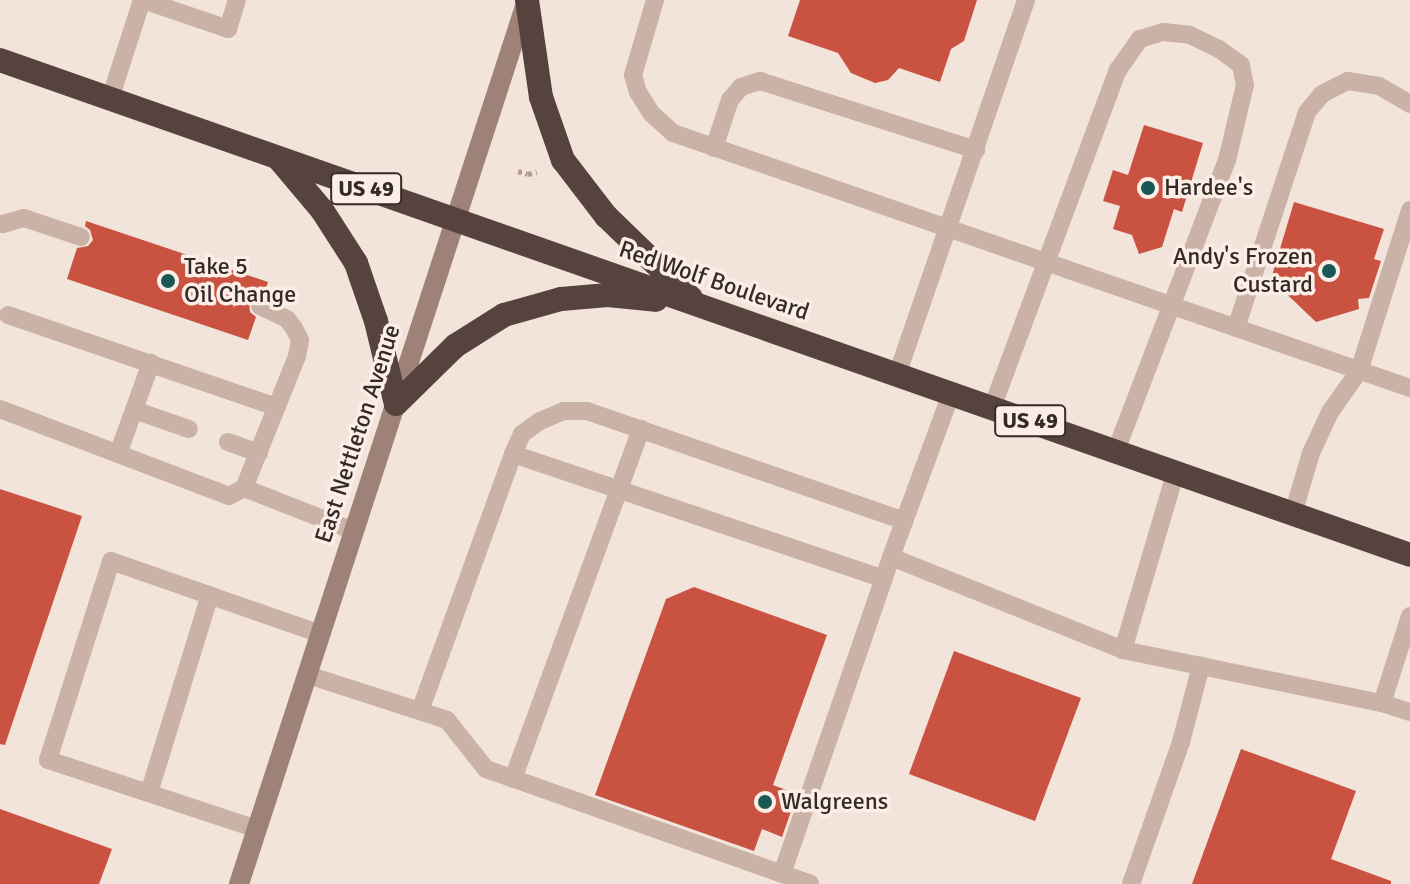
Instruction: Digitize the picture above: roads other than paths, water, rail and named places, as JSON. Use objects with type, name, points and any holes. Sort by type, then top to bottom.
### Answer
[{"type":"highway","points":[[527,0],[541,97],[563,160],[606,216],[698,305]]},
{"type":"highway","name":"Red Wolf Boulevard","points":[[0,60],[1410,555]]},
{"type":"highway","points":[[277,157],[322,210],[356,263],[376,321],[396,404]]},
{"type":"highway","points":[[396,404],[455,346],[504,315],[561,299],[608,295],[698,305]]},
{"type":"main road","name":"East Nettleton Avenue","points":[[239,884],[527,0]]},
{"type":"lane","points":[[110,99],[142,0],[228,29],[237,0]]},
{"type":"lane","points":[[655,0],[633,75],[638,92],[652,114],[673,133],[1410,388]]},
{"type":"lane","points":[[897,375],[1026,0]]},
{"type":"lane","points":[[992,408],[1118,70],[1140,39],[1163,32],[1190,35],[1219,49],[1241,65],[1245,85],[1227,160],[1116,451]]},
{"type":"lane","points":[[714,148],[730,100],[741,87],[760,81],[976,150]]},
{"type":"lane","points":[[1236,328],[1307,112],[1322,94],[1348,81],[1379,86],[1410,104]]},
{"type":"lane","points":[[1293,514],[1311,453],[1330,412],[1359,371],[1410,210]]},
{"type":"lane","points":[[1,226],[24,218],[81,237]]},
{"type":"lane","points":[[0,409],[229,496],[244,488],[297,356],[300,340],[287,319],[260,306]]},
{"type":"lane","points":[[8,315],[277,407]]},
{"type":"lane","points":[[118,454],[151,363]]},
{"type":"lane","points":[[782,874],[891,557],[951,394]]},
{"type":"lane","points":[[134,410],[189,429]]},
{"type":"lane","points":[[420,711],[522,434],[563,411],[587,411],[904,521]]},
{"type":"lane","points":[[513,779],[641,429]]},
{"type":"lane","points":[[228,442],[259,453]]},
{"type":"lane","points":[[513,454],[884,579]]},
{"type":"lane","points":[[1123,650],[1176,471]]},
{"type":"lane","points":[[244,488],[354,531]]},
{"type":"lane","points":[[891,557],[1123,650],[1382,703],[1410,712]]},
{"type":"lane","points":[[257,829],[48,760],[111,561],[321,634]]},
{"type":"lane","points":[[149,793],[210,595]]},
{"type":"lane","points":[[1382,703],[1410,616]]},
{"type":"lane","points":[[1131,884],[1181,742],[1201,666]]},
{"type":"lane","points":[[308,675],[447,720],[486,769],[810,884]]},
{"type":"place","name":"Hardee's","points":[[1148,188]]},
{"type":"place","name":"Andy's Frozen Custard","points":[[1329,271]]},
{"type":"place","name":"Take 5 Oil Change","points":[[168,281]]},
{"type":"place","name":"Walgreens","points":[[765,802]]}]
